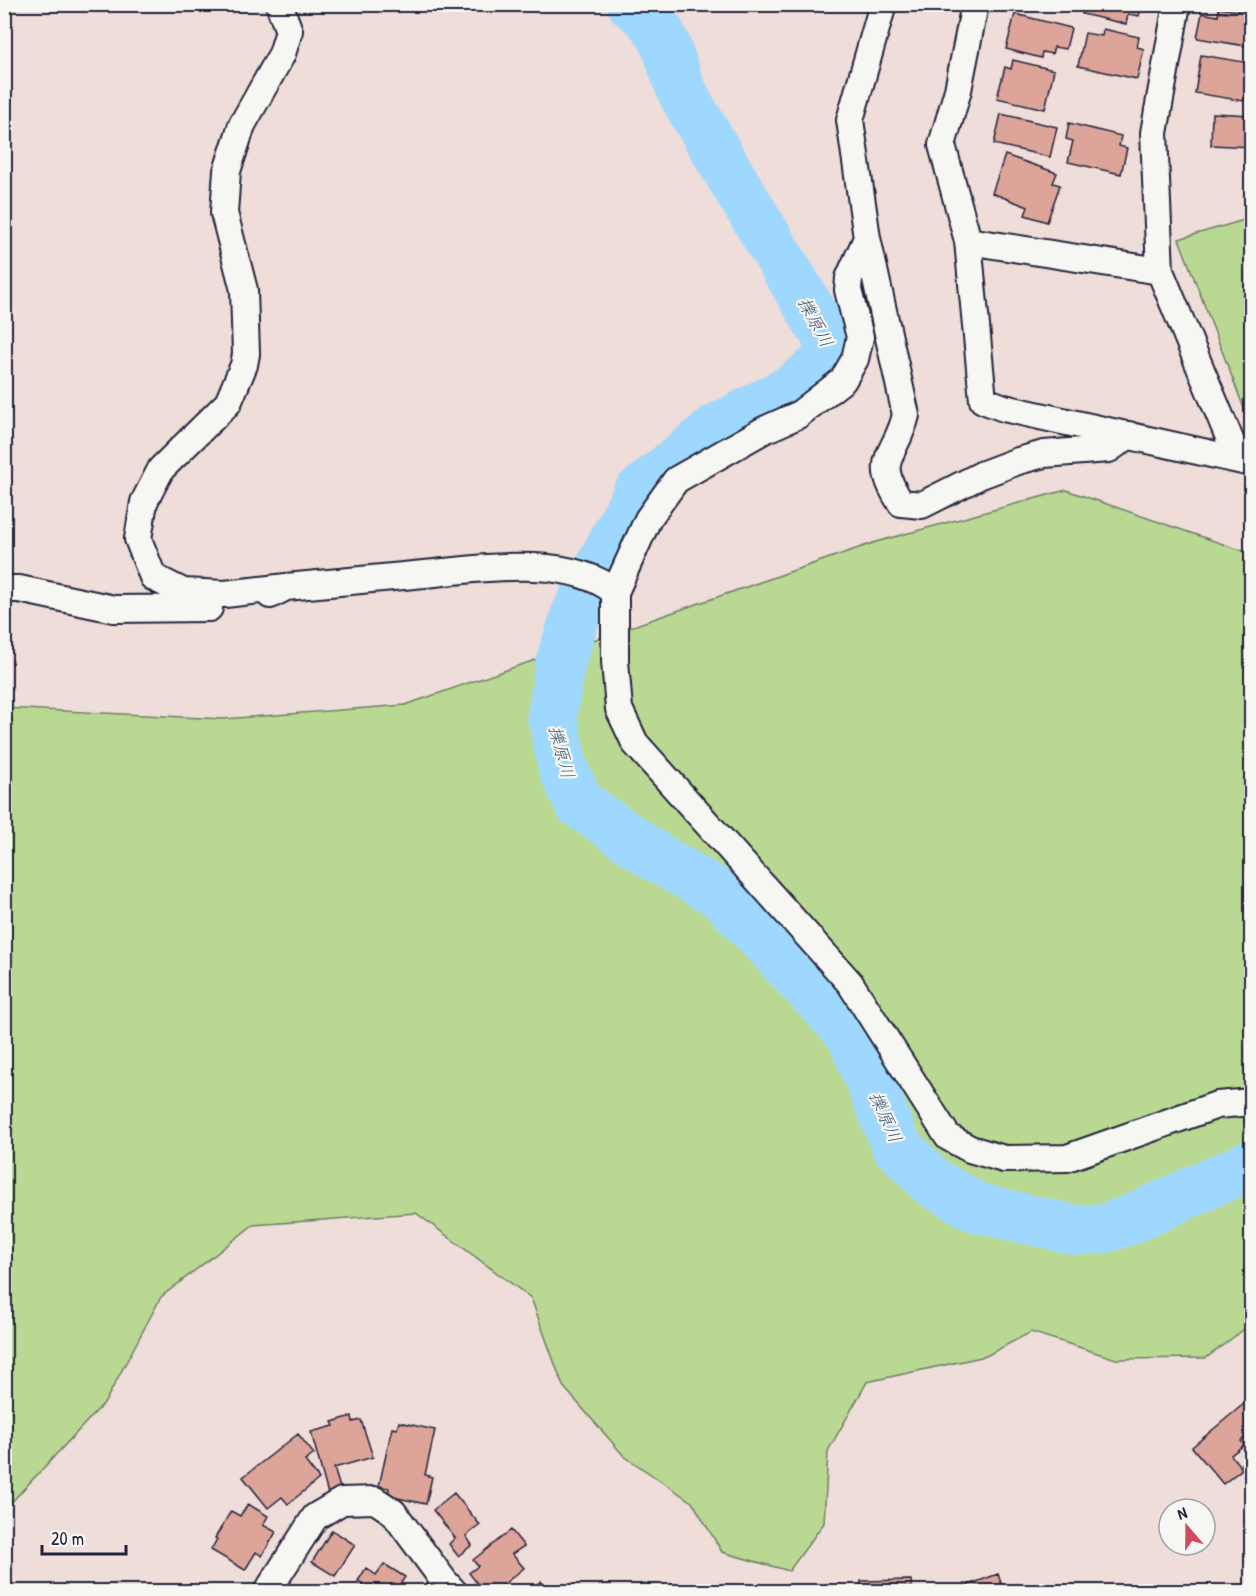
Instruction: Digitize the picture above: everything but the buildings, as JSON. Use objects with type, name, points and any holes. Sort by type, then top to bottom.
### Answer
[{"type":"street","points":[[279,4],[289,31],[282,54],[242,125],[227,171],[224,213],[244,290],[246,354],[244,365],[228,403],[161,469],[144,502],[138,539],[153,577],[183,592],[225,594],[514,566],[570,571],[610,588]]},
{"type":"street","points":[[883,4],[850,120],[867,238],[906,415],[902,432],[888,454],[886,466],[890,486],[901,503],[922,505],[981,475],[1017,461],[1044,454],[1109,448],[1129,435]]},
{"type":"street","points":[[975,4],[958,90],[942,145],[968,241],[983,400],[1004,408],[1245,461]]},
{"type":"street","points":[[1178,4],[1154,133],[1160,271],[1245,461]]},
{"type":"street","points":[[867,238],[849,278],[848,290],[860,337],[855,359],[843,380],[798,415],[764,430],[676,480],[648,519],[610,588],[619,709],[635,743],[710,830],[850,983],[948,1137],[969,1149],[1004,1159],[1067,1158],[1217,1105],[1251,1102]]},
{"type":"street","points":[[968,241],[1160,271]]},
{"type":"street","points":[[4,589],[19,589],[114,609],[245,607],[286,587]]},
{"type":"street","points":[[267,1592],[315,1517],[342,1501],[375,1500],[393,1512],[445,1588]]},
{"type":"green space","points":[[1251,218],[1252,414],[1247,416],[1179,239]]},
{"type":"green space","points":[[1066,490],[1252,554],[1251,1324],[1206,1358],[1116,1359],[1031,1332],[986,1356],[867,1382],[828,1451],[824,1523],[789,1571],[722,1552],[693,1503],[624,1456],[563,1386],[531,1298],[416,1213],[253,1225],[161,1297],[105,1402],[5,1509],[4,708],[223,719],[405,705],[876,542]]},
{"type":"waterway","name":"擽原川","points":[[632,4],[656,26],[687,101],[832,346],[833,357],[792,389],[716,429],[638,493],[576,614],[560,664],[552,716],[563,768],[579,803],[656,857],[723,896],[851,1034],[896,1145],[932,1182],[977,1208],[1076,1230],[1102,1229],[1130,1220],[1252,1164]]}]
